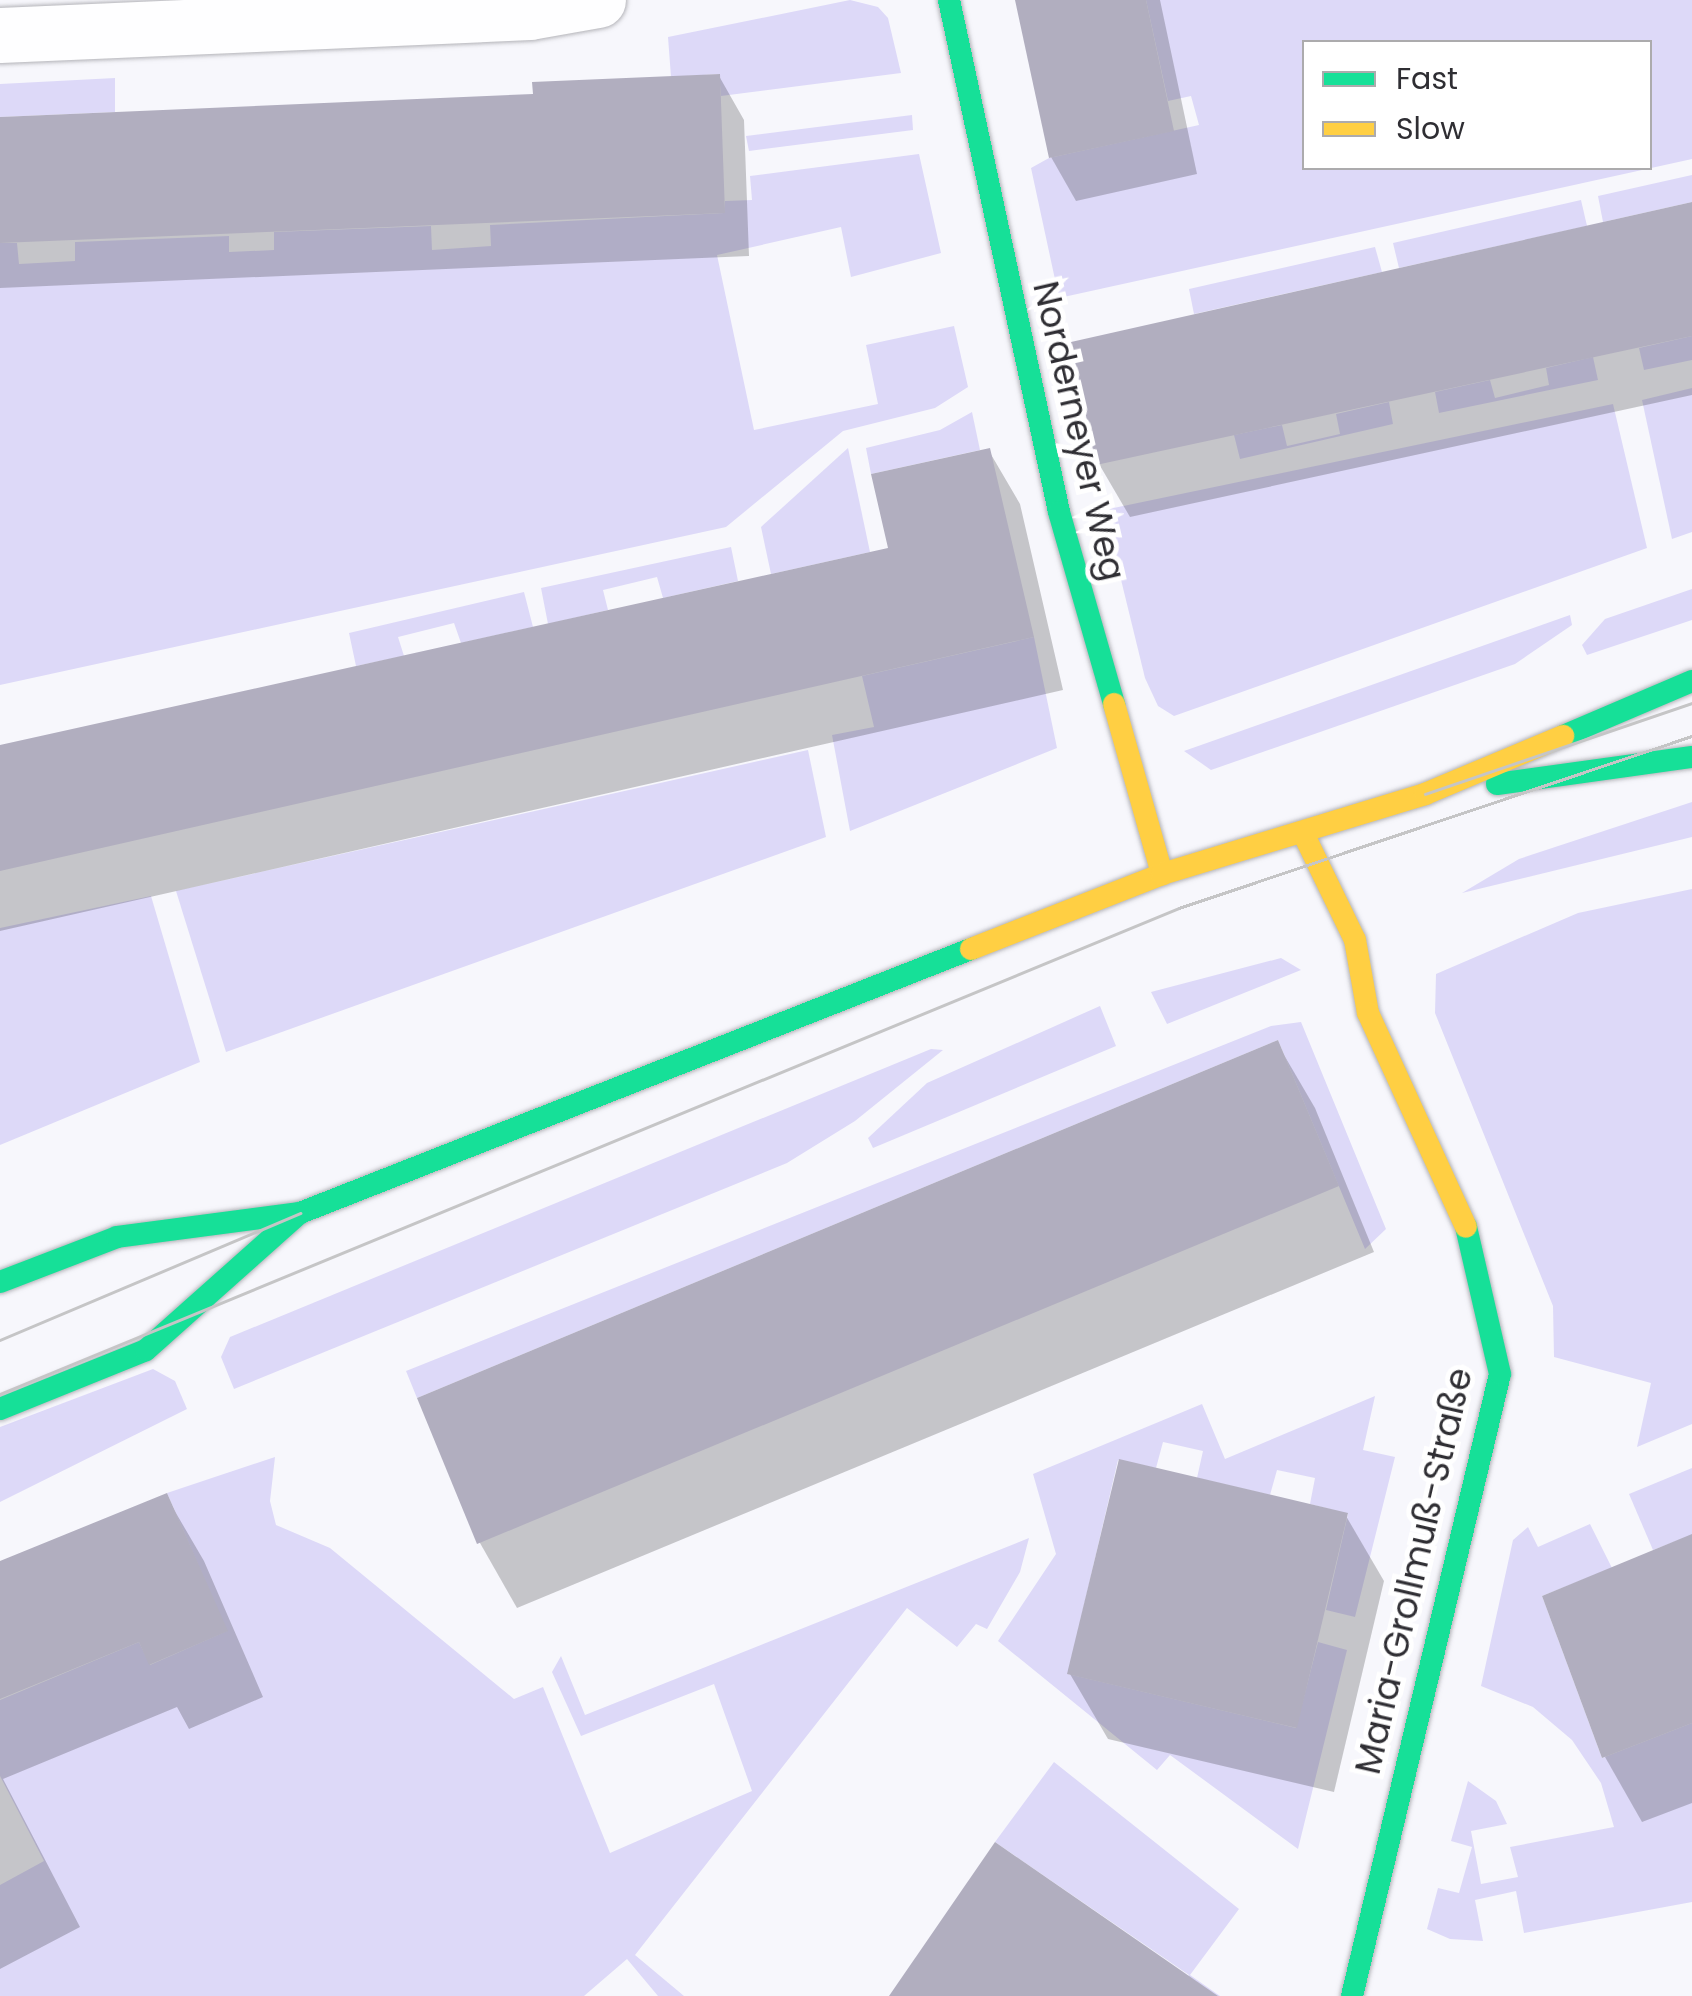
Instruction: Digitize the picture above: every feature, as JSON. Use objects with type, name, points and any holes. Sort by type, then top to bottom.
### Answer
[{"type":"street","points":[[0,35],[530,12],[598,0]]},
{"type":"street","name":"Norderneyer Weg","points":[[949,0],[1059,512],[1162,874]]},
{"type":"street","points":[[0,1282],[117,1237],[300,1214],[1162,874],[1304,835],[1425,794],[1692,681]]},
{"type":"street","points":[[1425,794],[1692,756]]},
{"type":"street","name":"Maria-Grollmuß-Straße","points":[[1304,835],[1356,940],[1368,1012],[1472,1240],[1500,1374],[1352,1996]]},
{"type":"street","points":[[0,1410],[146,1350],[300,1214]]},
{"type":"shaded area","points":[[850,0],[878,7],[888,18],[901,73],[721,96],[719,74],[671,77],[668,37]]},
{"type":"shaded area","points":[[1146,0],[1692,0],[1692,159],[1652,168],[1652,40],[1302,40],[1302,170],[1642,170],[1059,298],[1031,168],[1049,158],[1199,125],[1191,96],[1168,101]]},
{"type":"shaded area","points":[[115,78],[115,112],[0,117],[0,84]]},
{"type":"shaded area","points":[[912,115],[913,130],[749,151],[746,136]]},
{"type":"shaded area","points":[[919,154],[941,253],[851,277],[841,227],[717,255],[754,430],[878,404],[866,345],[954,326],[968,387],[935,408],[843,431],[726,527],[0,685],[0,243],[17,243],[19,264],[75,261],[75,242],[229,236],[229,252],[274,250],[274,232],[431,226],[432,250],[491,246],[490,225],[724,213],[725,201],[752,200],[750,176]]},
{"type":"shaded area","points":[[1692,175],[1692,202],[1603,222],[1598,196]]},
{"type":"shaded area","points":[[1581,200],[1587,226],[1399,268],[1393,243]]},
{"type":"shaded area","points":[[1375,247],[1382,272],[1194,314],[1189,289]]},
{"type":"shaded area","points":[[1692,336],[1692,360],[1644,370],[1639,348]]},
{"type":"shaded area","points":[[1593,357],[1598,380],[1439,413],[1435,392],[1490,380],[1495,398],[1549,385],[1546,368]]},
{"type":"shaded area","points":[[1692,388],[1692,532],[1672,539],[1642,400]]},
{"type":"shaded area","points":[[1389,402],[1393,424],[1240,459],[1234,435],[1282,425],[1287,446],[1340,434],[1336,414]]},
{"type":"shaded area","points":[[1613,404],[1647,548],[1174,716],[1158,706],[1145,678],[1104,510]]},
{"type":"shaded area","points":[[972,412],[980,450],[871,474],[866,448],[940,430]]},
{"type":"shaded area","points":[[848,448],[870,552],[771,574],[761,527]]},
{"type":"shaded area","points":[[731,547],[738,581],[663,598],[657,577],[603,590],[608,610],[548,624],[541,588]]},
{"type":"shaded area","points":[[1692,589],[1692,620],[1587,655],[1582,645],[1605,619]]},
{"type":"shaded area","points":[[524,592],[533,627],[461,643],[454,623],[398,637],[404,656],[356,666],[349,633]]},
{"type":"shaded area","points":[[1570,615],[1572,625],[1515,664],[1211,770],[1184,751]]},
{"type":"shaded area","points":[[1034,637],[1057,748],[850,831],[832,735],[874,727],[862,676]]},
{"type":"shaded area","points":[[808,750],[826,837],[226,1052],[176,891]]},
{"type":"shaded area","points":[[1692,802],[1692,837],[1462,893],[1519,859]]},
{"type":"shaded area","points":[[1692,889],[1692,1424],[1637,1447],[1651,1383],[1554,1357],[1553,1306],[1435,1013],[1436,974],[1578,913]]},
{"type":"shaded area","points":[[151,896],[200,1062],[0,1145],[0,928]]},
{"type":"shaded area","points":[[1281,958],[1301,970],[1167,1024],[1151,992]]},
{"type":"shaded area","points":[[1100,1006],[1116,1046],[873,1148],[868,1138],[927,1083]]},
{"type":"shaded area","points":[[1301,1022],[1386,1229],[1365,1249],[1278,1040],[417,1398],[406,1371],[1271,1026]]},
{"type":"shaded area","points":[[931,1049],[943,1050],[855,1121],[787,1163],[234,1389],[221,1357],[230,1337]]},
{"type":"shaded area","points":[[153,1369],[175,1381],[187,1409],[0,1502],[0,1427]]},
{"type":"shaded area","points":[[1375,1396],[1363,1450],[1395,1457],[1355,1617],[1326,1610],[1348,1514],[1310,1504],[1315,1478],[1277,1470],[1270,1495],[1197,1478],[1203,1451],[1163,1442],[1156,1468],[1118,1460],[1068,1674],[1296,1728],[1318,1642],[1347,1650],[1298,1849],[1170,1755],[1157,1770],[998,1641],[1056,1554],[1033,1474],[1202,1404],[1225,1459]]},
{"type":"shaded area","points":[[275,1457],[270,1501],[276,1525],[330,1548],[514,1699],[543,1687],[610,1853],[752,1791],[714,1684],[581,1736],[552,1672],[561,1656],[585,1715],[1029,1538],[1020,1572],[987,1629],[976,1624],[957,1647],[907,1608],[635,1955],[684,1996],[658,1996],[627,1959],[584,1996],[0,1996],[0,1885],[44,1861],[0,1776],[0,1700],[139,1642],[150,1665],[227,1631],[167,1493]]},
{"type":"shaded area","points":[[1692,1468],[1692,1535],[1653,1550],[1629,1494]]},
{"type":"shaded area","points":[[1590,1524],[1612,1568],[1542,1596],[1602,1758],[1692,1723],[1692,1902],[1524,1933],[1516,1891],[1475,1900],[1483,1941],[1450,1939],[1427,1929],[1438,1888],[1459,1893],[1472,1847],[1451,1841],[1468,1781],[1496,1801],[1507,1824],[1471,1831],[1481,1884],[1518,1877],[1510,1847],[1614,1827],[1601,1783],[1572,1740],[1533,1707],[1481,1686],[1513,1540],[1528,1527],[1538,1547]]},
{"type":"shaded area","points":[[1054,1762],[1239,1909],[1190,1975],[1220,1996],[1175,1996],[1189,1975],[995,1842]]},
{"type":"building","points":[[1015,0],[1146,0],[1174,131],[1049,158]]},
{"type":"building","points":[[720,74],[725,213],[0,243],[0,117],[533,94],[532,82]]},
{"type":"building","points":[[1692,202],[1692,336],[1096,465],[1071,342]]},
{"type":"building","points":[[990,448],[1034,637],[0,871],[0,745],[888,548],[871,474]]},
{"type":"building","points":[[1278,1040],[1339,1186],[477,1544],[417,1398]]},
{"type":"building","points":[[1119,1459],[1348,1513],[1297,1728],[1067,1674]]},
{"type":"building","points":[[167,1493],[228,1631],[149,1665],[139,1642],[0,1699],[0,1561]]},
{"type":"building","points":[[1692,1534],[1692,1723],[1602,1758],[1542,1596]]},
{"type":"building","points":[[995,1842],[1218,1996],[889,1996]]},
{"type":"tram line","points":[[1425,794],[1692,703]]},
{"type":"tram line","points":[[0,1394],[1179,908],[1692,736]]},
{"type":"tram line","points":[[0,1340],[300,1213]]},
{"type":"traffic: fast","points":[[949,0],[1059,512],[1114,704]]},
{"type":"traffic: fast","points":[[1563,736],[1692,681]]},
{"type":"traffic: fast","points":[[1497,784],[1692,757]]},
{"type":"traffic: fast","points":[[0,1282],[117,1237],[300,1213],[971,949]]},
{"type":"traffic: fast","points":[[0,1409],[146,1350],[300,1213]]},
{"type":"traffic: fast","points":[[1352,1996],[1500,1374],[1466,1227]]},
{"type":"traffic: slow","points":[[1114,704],[1162,874]]},
{"type":"traffic: slow","points":[[971,949],[1162,874],[1425,794],[1563,736]]},
{"type":"traffic: slow","points":[[1304,835],[1355,940],[1368,1013],[1466,1227]]}]
